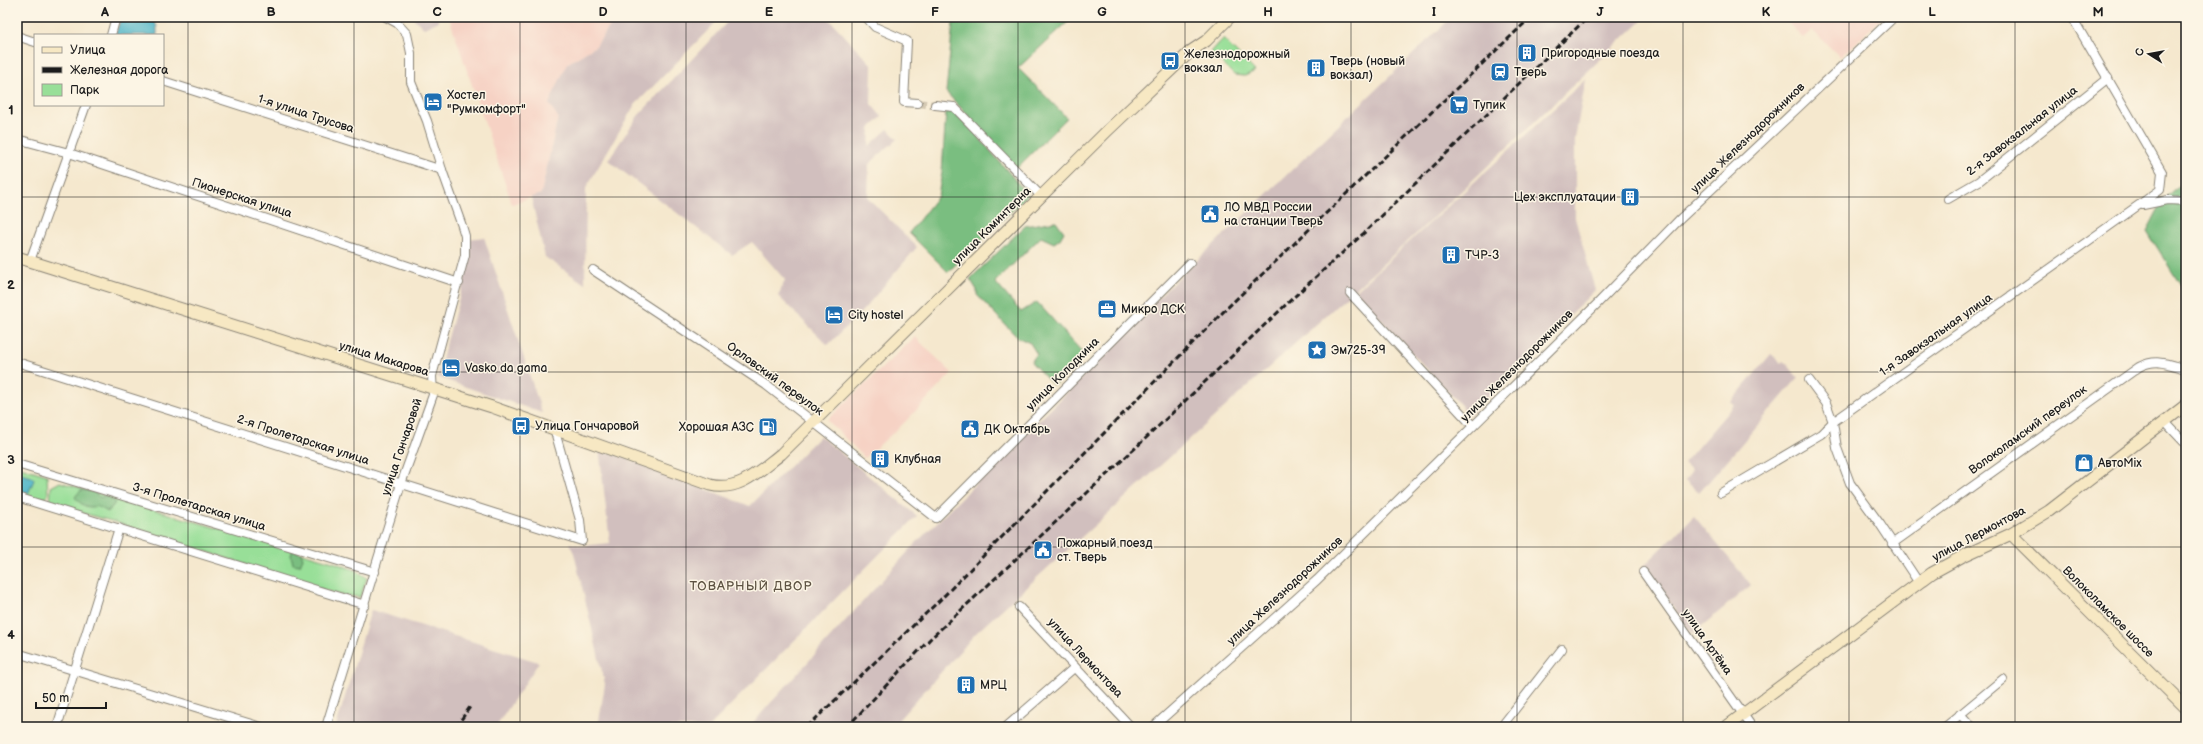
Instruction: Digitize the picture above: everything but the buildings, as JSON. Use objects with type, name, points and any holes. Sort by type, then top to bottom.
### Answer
[{"type":"main road","name":"улица Коминтерна","points":[[1191,51],[1201,36],[1220,17]]},
{"type":"main road","name":"улица Коминтерна","points":[[813,421],[1040,196],[1191,51],[1206,41],[1230,17]]},
{"type":"main road","name":"улица Макарова","points":[[17,257],[433,388],[554,428],[710,485],[723,487],[736,485],[749,479],[781,454],[813,421]]},
{"type":"main road","name":"улица Лермонтова","points":[[1726,727],[1919,583],[1963,556],[2011,534],[2049,511],[2166,423],[2186,406]]},
{"type":"main road","name":"Волоколамское шоссе","points":[[2011,534],[2186,708]]},
{"type":"street","points":[[111,34],[116,17]]},
{"type":"street","name":"улица Гончаровой","points":[[326,727],[365,605],[401,484],[433,395],[432,376],[459,283],[465,255],[465,236],[427,121],[411,82],[411,53],[407,34],[397,23],[386,17]]},
{"type":"street","points":[[866,17],[875,27],[907,41],[904,102],[918,103]]},
{"type":"street","name":"улица Железнодорожников","points":[[1153,727],[1317,580],[1597,304],[1684,215],[1894,17]]},
{"type":"street","points":[[2072,17],[2108,78]]},
{"type":"street","points":[[17,36],[34,42]]},
{"type":"street","name":"1-я Завокзальная улица","points":[[1721,493],[1781,459],[1820,434],[1833,422],[2140,206],[2160,190],[2162,172],[2108,78]]},
{"type":"street","name":"2-я Завокзальная улица","points":[[1948,199],[1979,181],[2108,78]]},
{"type":"street","name":"1-я улица Трусова","points":[[164,81],[442,170]]},
{"type":"street","points":[[935,105],[954,107],[1040,196]]},
{"type":"street","points":[[30,261],[86,106]]},
{"type":"street","name":"Пионерская улица","points":[[17,139],[69,153],[459,283]]},
{"type":"street","points":[[2140,206],[2168,200],[2186,200]]},
{"type":"street","name":"улица Колодкина","points":[[936,518],[1190,263]]},
{"type":"street","name":"Орловский переулок","points":[[593,270],[766,385],[936,518]]},
{"type":"street","points":[[1350,293],[1473,426]]},
{"type":"street","name":"Волоколамский переулок","points":[[1892,544],[2139,367],[2150,361],[2186,369]]},
{"type":"street","name":"2-я Пролетарская улица","points":[[17,362],[582,541],[580,520],[554,428]]},
{"type":"street","points":[[1809,380],[1826,403],[1833,422],[1837,448],[1850,483],[1919,583]]},
{"type":"street","points":[[2166,423],[2186,444]]},
{"type":"street","name":"3-я Пролетарская улица","points":[[17,464],[375,572]]},
{"type":"street","points":[[17,498],[119,528],[365,605]]},
{"type":"street","points":[[57,727],[119,528]]},
{"type":"street","name":"улица Артёма","points":[[1643,572],[1752,727]]},
{"type":"street","name":"улица Лермонтова","points":[[1019,607],[1131,727]]},
{"type":"street","points":[[1501,727],[1562,649]]},
{"type":"street","points":[[17,653],[261,727]]},
{"type":"street","points":[[1006,727],[1075,667]]},
{"type":"street","points":[[1945,727],[2003,680]]},
{"type":"street","points":[[1960,714],[1972,727]]},
{"type":"shaded area","points":[[412,17],[437,17],[439,21],[424,28]]},
{"type":"shaded area","points":[[449,17],[616,17],[596,46],[567,64],[558,116],[541,194],[512,204]]},
{"type":"shaded area","points":[[616,17],[721,17],[634,106],[586,188],[585,284],[545,257],[531,197],[541,194],[558,117],[549,104],[567,64],[596,46]]},
{"type":"shaded area","points":[[732,17],[827,17],[872,65],[871,104],[882,117],[870,128],[869,146],[888,129],[897,139],[869,164],[868,198],[917,247],[864,309],[828,345],[778,296],[785,280],[752,242],[732,255],[608,160],[638,116]]},
{"type":"shaded area","points":[[1452,17],[1645,17],[1417,233],[977,632],[892,727],[749,727],[916,543],[1104,356],[1167,289]]},
{"type":"shaded area","points":[[1782,17],[1883,17],[1840,57],[1812,30],[1803,38]]},
{"type":"shaded area","points":[[1586,79],[1575,138],[1575,218],[1595,290],[1470,415],[1355,292]]},
{"type":"shaded area","points":[[484,237],[542,413],[437,377],[464,281],[468,239]]},
{"type":"shaded area","points":[[915,337],[952,373],[904,423],[865,458],[827,420]]},
{"type":"shaded area","points":[[1771,354],[1781,363],[1783,361],[1788,365],[1798,378],[1699,493],[1685,480],[1692,470],[1684,463],[1734,405],[1731,402]]},
{"type":"shaded area","name":"ТОВАРНЫЙ ДВОР","points":[[820,436],[917,516],[709,727],[598,727],[605,684],[574,553],[569,543],[582,546],[610,543],[599,448],[750,506]]},
{"type":"shaded area","points":[[1694,516],[1751,585],[1692,634],[1644,566]]},
{"type":"shaded area","points":[[371,610],[539,662],[496,727],[336,727]]},
{"type":"green space","points":[[958,17],[1073,17],[1018,68],[1067,118],[1017,168],[946,92],[953,23]]},
{"type":"green space","points":[[1223,39],[1255,71],[1245,76],[1234,75],[1211,52]]},
{"type":"green space","points":[[946,111],[959,114],[1028,195],[948,272],[909,233],[938,196],[942,172]]},
{"type":"green space","points":[[2186,183],[2186,294],[2147,231],[2162,203],[2172,191]]},
{"type":"green space","points":[[1056,221],[1064,232],[1060,239],[1054,243],[1041,237],[995,282],[1021,312],[1037,302],[1083,353],[1078,363],[1071,371],[1063,379],[1053,385],[1031,362],[1037,354],[1030,343],[1017,337],[977,295],[977,290],[970,279],[1025,226]]},
{"type":"green space","points":[[17,466],[47,475],[48,495],[40,501],[17,494]]},
{"type":"green space","points":[[60,482],[336,563],[357,571],[367,578],[360,597],[340,595],[115,522],[50,504],[51,487]]},
{"type":"green space","points":[[81,490],[94,492],[99,497],[108,497],[115,503],[108,512],[97,506],[84,506],[75,497]]},
{"type":"green space","points":[[293,550],[301,553],[303,558],[300,565],[293,564],[291,555]]},
{"type":"water","points":[[124,17],[151,17],[157,26],[157,34],[115,34],[119,23]]},
{"type":"water","points":[[17,473],[32,477],[34,480],[28,494],[17,492]]},
{"type":"tunnel","points":[[918,103],[935,105]]},
{"type":"railway","points":[[807,727],[940,600],[1226,309],[1531,17]]},
{"type":"railway","points":[[847,727],[930,639],[1364,233],[1588,17]]},
{"type":"railway","points":[[456,727],[470,707]]},
{"type":"place","name":"Пригородные поезда","points":[[1527,53]]},
{"type":"place","name":"Железнодорожный вокзал","points":[[1170,61]]},
{"type":"place","name":"Тверь (новый вокзал)","points":[[1316,68]]},
{"type":"place","name":"Тверь","points":[[1500,72]]},
{"type":"place","name":"Хостел \"Румкомфорт\"","points":[[433,102]]},
{"type":"place","name":"Тупик","points":[[1459,105]]},
{"type":"place","name":"Цех эксплуатации","points":[[1630,197]]},
{"type":"place","name":"ЛО МВД России на станции Тверь","points":[[1210,214]]},
{"type":"place","name":"ТЧР-3","points":[[1451,255]]},
{"type":"place","name":"Микро ДСК","points":[[1107,309]]},
{"type":"place","name":"City hostel","points":[[834,315]]},
{"type":"place","name":"Эм725-39","points":[[1317,350]]},
{"type":"place","name":"Vasko da gama","points":[[451,368]]},
{"type":"place","name":"Улица Гончаровой","points":[[521,426]]},
{"type":"place","name":"Хорошая АЗС","points":[[768,427]]},
{"type":"place","name":"ДК Октябрь","points":[[970,429]]},
{"type":"place","name":"Клубная","points":[[880,459]]},
{"type":"place","name":"АвтоMix","points":[[2084,463]]},
{"type":"place","name":"Пожарный поезд ст. Тверь","points":[[1043,550]]},
{"type":"place","name":"МРЦ","points":[[966,685]]},
{"type":"district","name":"ТОВАРНЫЙ ДВОР","points":[[751,586]]}]
